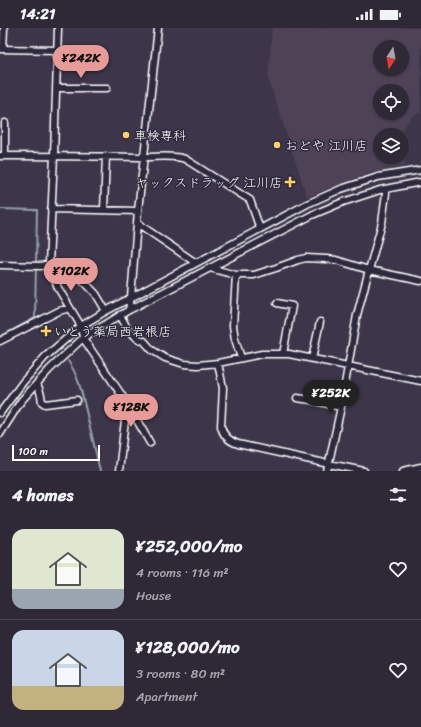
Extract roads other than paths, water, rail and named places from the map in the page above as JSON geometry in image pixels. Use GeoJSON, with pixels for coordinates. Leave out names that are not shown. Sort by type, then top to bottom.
{"type":"FeatureCollection","features":[{"type":"Feature","properties":{"kind":"street"},"geometry":{"type":"LineString","coordinates":[[4,28],[1,49],[57,50]]}},
{"type":"Feature","properties":{"kind":"street"},"geometry":{"type":"LineString","coordinates":[[58,28],[49,264],[58,288],[81,326],[83,338],[127,403],[150,442]]}},
{"type":"Feature","properties":{"kind":"street"},"geometry":{"type":"LineString","coordinates":[[129,310],[158,28]]}},
{"type":"Feature","properties":{"kind":"street"},"geometry":{"type":"LineString","coordinates":[[56,88],[107,88]]}},
{"type":"Feature","properties":{"kind":"street"},"geometry":{"type":"LineString","coordinates":[[5,123],[2,156],[174,157],[185,159],[250,200],[260,229]]}},
{"type":"Feature","properties":{"kind":"street"},"geometry":{"type":"LineString","coordinates":[[104,210],[106,156]]}},
{"type":"Feature","properties":{"kind":"street"},"geometry":{"type":"LineString","coordinates":[[0,413],[23,382],[45,357],[81,326],[106,311],[307,204],[341,189],[378,177],[421,170]]}},
{"type":"Feature","properties":{"kind":"street"},"geometry":{"type":"LineString","coordinates":[[0,434],[21,401],[50,368],[83,338],[120,315],[312,215],[343,202],[385,189],[421,182]]}},
{"type":"Feature","properties":{"kind":"street"},"geometry":{"type":"LineString","coordinates":[[328,468],[341,407],[357,315],[382,224],[386,193],[385,189]]}},
{"type":"Feature","properties":{"kind":"street"},"geometry":{"type":"LineString","coordinates":[[52,209],[138,211]]}},
{"type":"Feature","properties":{"kind":"street"},"geometry":{"type":"LineString","coordinates":[[137,223],[196,263]]}},
{"type":"Feature","properties":{"kind":"street"},"geometry":{"type":"LineString","coordinates":[[210,268],[236,275],[254,275],[306,258],[326,259],[336,260],[369,270],[421,281]]}},
{"type":"Feature","properties":{"kind":"street"},"geometry":{"type":"LineString","coordinates":[[0,265],[40,266],[49,264]]}},
{"type":"Feature","properties":{"kind":"street"},"geometry":{"type":"LineString","coordinates":[[72,268],[96,294],[106,311]]}},
{"type":"Feature","properties":{"kind":"street"},"geometry":{"type":"LineString","coordinates":[[236,275],[233,326],[235,339],[241,358]]}},
{"type":"Feature","properties":{"kind":"street"},"geometry":{"type":"LineString","coordinates":[[278,303],[292,306],[283,354]]}},
{"type":"Feature","properties":{"kind":"street"},"geometry":{"type":"LineString","coordinates":[[0,341],[59,311],[70,308]]}},
{"type":"Feature","properties":{"kind":"street"},"geometry":{"type":"LineString","coordinates":[[120,315],[127,328],[137,338],[144,341],[152,350],[166,358],[184,364],[198,365],[218,363],[262,354],[283,354],[421,381]]}},
{"type":"Feature","properties":{"kind":"street"},"geometry":{"type":"LineString","coordinates":[[312,359],[320,322]]}},
{"type":"Feature","properties":{"kind":"street"},"geometry":{"type":"LineString","coordinates":[[218,363],[223,388],[221,426],[228,439],[232,442],[328,468],[364,471]]}},
{"type":"Feature","properties":{"kind":"street"},"geometry":{"type":"LineString","coordinates":[[37,383],[42,402],[45,404],[77,400]]}},
{"type":"Feature","properties":{"kind":"street"},"geometry":{"type":"LineString","coordinates":[[297,398],[341,407]]}},
{"type":"Feature","properties":{"kind":"street"},"geometry":{"type":"LineString","coordinates":[[119,471],[127,403]]}},
{"type":"Feature","properties":{"kind":"street"},"geometry":{"type":"LineString","coordinates":[[403,471],[421,467]]}},
{"type":"Feature","properties":{"kind":"waterway"},"geometry":{"type":"LineString","coordinates":[[0,209],[37,210],[35,318],[0,337]]}},
{"type":"Feature","properties":{"kind":"waterway"},"geometry":{"type":"LineString","coordinates":[[68,361],[81,389],[100,471]]}},
{"type":"Feature","properties":{"kind":"place","name":"車検専科"},"geometry":{"type":"Point","coordinates":[126,135]}},
{"type":"Feature","properties":{"kind":"place","name":"おどや 江川店"},"geometry":{"type":"Point","coordinates":[277,145]}},
{"type":"Feature","properties":{"kind":"place","name":"ヤックスドラッグ 江川店"},"geometry":{"type":"Point","coordinates":[290,182]}},
{"type":"Feature","properties":{"kind":"place","name":"いとう薬局西岩根店"},"geometry":{"type":"Point","coordinates":[46,331]}}]}
